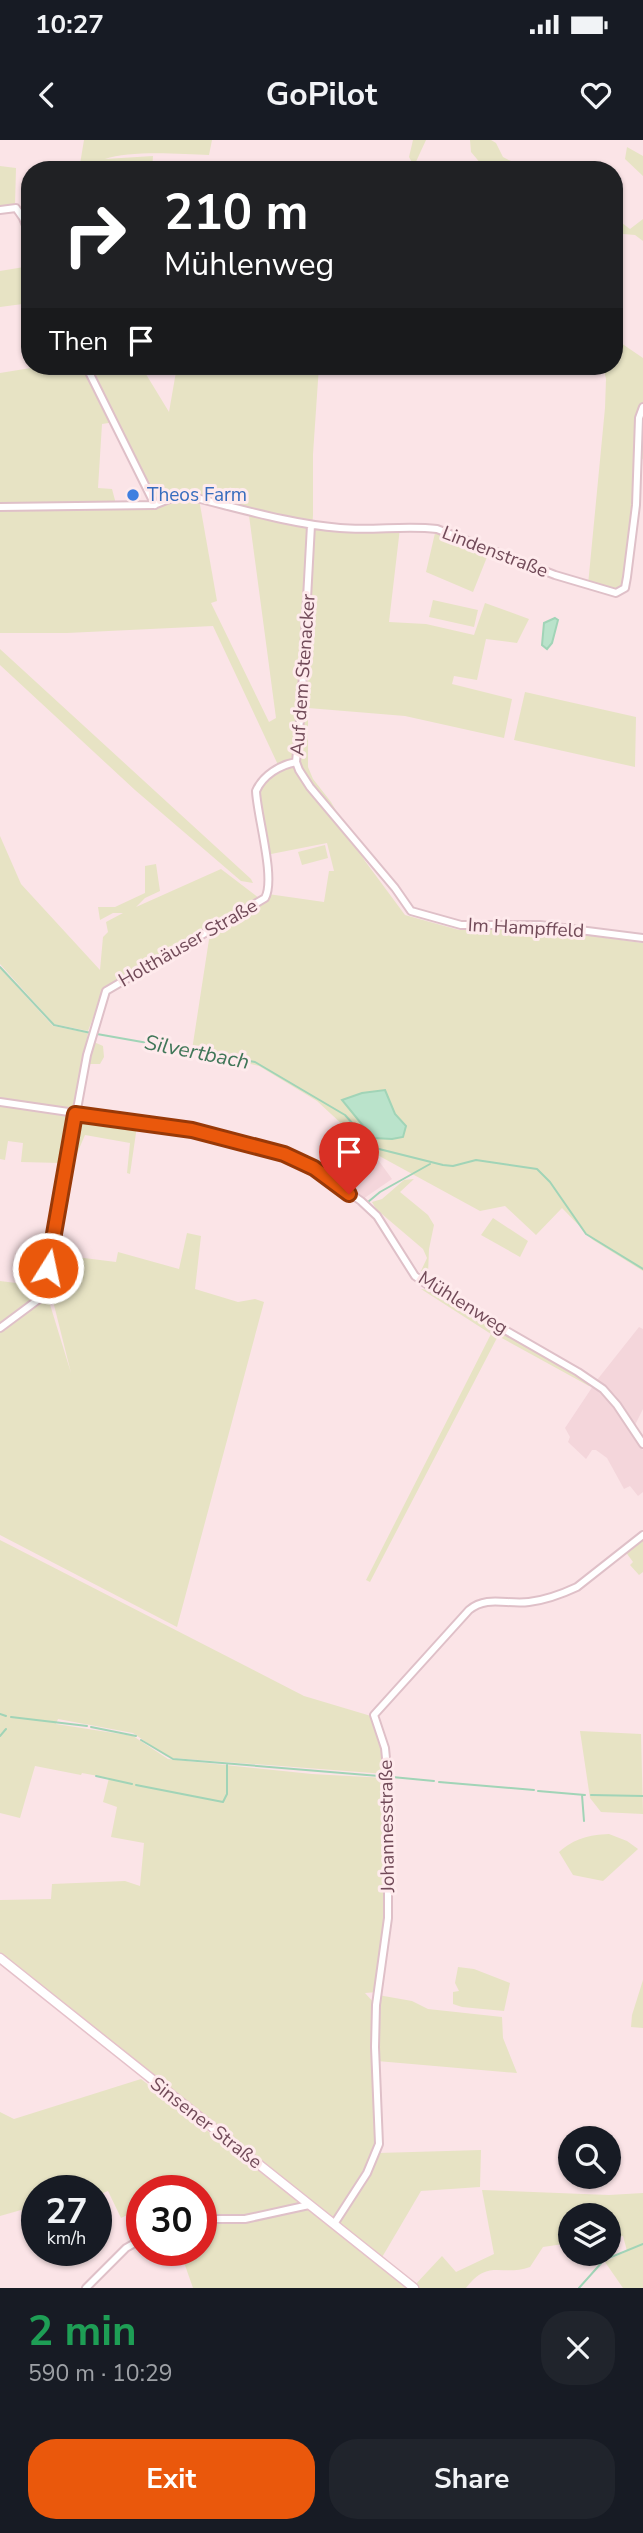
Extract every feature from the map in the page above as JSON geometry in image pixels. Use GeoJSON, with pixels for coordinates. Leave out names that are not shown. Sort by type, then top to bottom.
{"type":"FeatureCollection","features":[{"type":"Feature","properties":{"kind":"main road","name":"Sinsener Straße"},"geometry":{"type":"LineString","coordinates":[[0,1958],[414,2288]]}},
{"type":"Feature","properties":{"kind":"street"},"geometry":{"type":"LineString","coordinates":[[0,210],[16,208],[21,214]]}},
{"type":"Feature","properties":{"kind":"street"},"geometry":{"type":"LineString","coordinates":[[90,375],[155,505]]}},
{"type":"Feature","properties":{"kind":"street","name":"Lindenstraße"},"geometry":{"type":"LineString","coordinates":[[0,507],[155,505],[179,495],[311,525],[344,528],[423,527],[437,529],[555,575],[617,593],[625,588],[627,577],[636,505],[639,418],[643,407]]}},
{"type":"Feature","properties":{"kind":"street","name":"Auf dem Stenacker"},"geometry":{"type":"LineString","coordinates":[[311,525],[296,762],[310,787],[395,888],[411,911]]}},
{"type":"Feature","properties":{"kind":"street","name":"Holthäuser Straße"},"geometry":{"type":"LineString","coordinates":[[0,1328],[43,1294],[90,1038],[106,991],[265,898],[269,887],[268,870],[256,791],[265,777],[284,765],[296,762]]}},
{"type":"Feature","properties":{"kind":"street","name":"Im Hampffeld"},"geometry":{"type":"LineString","coordinates":[[411,911],[461,925],[540,925],[643,938]]}},
{"type":"Feature","properties":{"kind":"street","name":"Mühlenweg"},"geometry":{"type":"LineString","coordinates":[[0,1102],[192,1130],[284,1154],[314,1168],[361,1201],[377,1216],[415,1276],[603,1389],[643,1444]]}},
{"type":"Feature","properties":{"kind":"street","name":"Johannesstraße"},"geometry":{"type":"LineString","coordinates":[[334,2224],[367,2173],[379,2144],[376,2005],[388,1918],[388,1771],[385,1748],[374,1715],[477,1603],[490,1600],[525,1603],[546,1599],[578,1587],[643,1535]]}},
{"type":"Feature","properties":{"kind":"street"},"geometry":{"type":"LineString","coordinates":[[217,2218],[245,2219],[309,2205]]}},
{"type":"Feature","properties":{"kind":"street"},"geometry":{"type":"LineString","coordinates":[[86,2288],[126,2248]]}},
{"type":"Feature","properties":{"kind":"shaded area"},"geometry":{"type":"Polygon","coordinates":[[[84,140],[212,140],[209,155],[142,154],[105,159],[153,156],[153,161],[80,161],[84,140]]]}},
{"type":"Feature","properties":{"kind":"shaded area"},"geometry":{"type":"Polygon","coordinates":[[[413,140],[426,140],[416,161],[411,161],[409,157],[413,140]]]}},
{"type":"Feature","properties":{"kind":"shaded area"},"geometry":{"type":"Polygon","coordinates":[[[470,140],[491,140],[496,143],[503,157],[511,161],[479,161],[471,152],[470,140]]]}},
{"type":"Feature","properties":{"kind":"shaded area"},"geometry":{"type":"Polygon","coordinates":[[[627,147],[643,156],[643,176],[625,159],[627,147]]]}},
{"type":"Feature","properties":{"kind":"shaded area"},"geometry":{"type":"Polygon","coordinates":[[[0,166],[16,168],[15,206],[0,209],[0,166]]]}},
{"type":"Feature","properties":{"kind":"shaded area"},"geometry":{"type":"Polygon","coordinates":[[[643,219],[643,241],[635,235],[623,234],[623,224],[630,229],[643,219]]]}},
{"type":"Feature","properties":{"kind":"shaded area"},"geometry":{"type":"Polygon","coordinates":[[[21,268],[21,304],[0,307],[0,271],[21,268]]]}},
{"type":"Feature","properties":{"kind":"shaded area"},"geometry":{"type":"Polygon","coordinates":[[[623,344],[643,358],[643,459],[637,460],[633,545],[626,577],[620,589],[613,591],[588,585],[605,375],[623,375],[623,344]]]}},
{"type":"Feature","properties":{"kind":"shaded area"},"geometry":{"type":"Polygon","coordinates":[[[21,370],[21,375],[89,375],[115,422],[102,424],[98,488],[112,489],[116,504],[0,506],[0,373],[21,370]]]}},
{"type":"Feature","properties":{"kind":"shaded area"},"geometry":{"type":"Polygon","coordinates":[[[93,375],[146,375],[169,412],[175,375],[318,375],[313,454],[313,515],[297,751],[288,762],[279,767],[213,626],[67,633],[0,633],[0,510],[152,506],[93,375]],[[199,499],[217,601],[211,603],[269,722],[276,718],[248,508],[199,499]]]}},
{"type":"Feature","properties":{"kind":"shaded area"},"geometry":{"type":"Polygon","coordinates":[[[312,526],[400,528],[389,622],[426,624],[474,635],[485,603],[529,619],[517,643],[486,639],[477,680],[454,676],[452,684],[512,699],[504,738],[405,716],[308,708],[308,767],[365,861],[405,915],[459,930],[540,929],[643,943],[643,1271],[593,1240],[562,1208],[536,1235],[505,1206],[480,1211],[372,1152],[317,1101],[259,1066],[192,1050],[210,933],[268,894],[324,902],[329,871],[334,871],[327,843],[266,855],[257,790],[274,773],[298,762],[312,526]]]}},
{"type":"Feature","properties":{"kind":"shaded area"},"geometry":{"type":"Polygon","coordinates":[[[435,533],[487,557],[473,592],[426,572],[435,533]]]}},
{"type":"Feature","properties":{"kind":"shaded area"},"geometry":{"type":"Polygon","coordinates":[[[433,600],[478,610],[474,627],[429,617],[433,600]]]}},
{"type":"Feature","properties":{"kind":"shaded area"},"geometry":{"type":"Polygon","coordinates":[[[555,618],[558,620],[552,643],[547,649],[542,645],[544,623],[555,618]]]}},
{"type":"Feature","properties":{"kind":"shaded area"},"geometry":{"type":"Polygon","coordinates":[[[0,649],[253,883],[241,881],[135,790],[0,665],[0,649]]]}},
{"type":"Feature","properties":{"kind":"shaded area"},"geometry":{"type":"Polygon","coordinates":[[[525,692],[636,717],[635,767],[514,740],[525,692]]]}},
{"type":"Feature","properties":{"kind":"shaded area"},"geometry":{"type":"Polygon","coordinates":[[[0,836],[21,884],[100,970],[103,937],[108,932],[106,922],[123,913],[113,913],[100,920],[98,907],[115,907],[145,893],[145,866],[156,864],[160,891],[145,898],[136,907],[221,869],[259,898],[103,992],[88,1031],[54,1024],[0,964],[0,836]]]}},
{"type":"Feature","properties":{"kind":"shaded area"},"geometry":{"type":"Polygon","coordinates":[[[325,845],[328,858],[302,865],[298,852],[325,845]]]}},
{"type":"Feature","properties":{"kind":"shaded area"},"geometry":{"type":"Polygon","coordinates":[[[0,968],[53,1026],[88,1033],[73,1110],[0,1100],[0,968]]]}},
{"type":"Feature","properties":{"kind":"shaded area"},"geometry":{"type":"Polygon","coordinates":[[[94,1042],[103,1046],[104,1057],[100,1064],[88,1064],[94,1042]]]}},
{"type":"Feature","properties":{"kind":"shaded area"},"geometry":{"type":"Polygon","coordinates":[[[385,1090],[395,1114],[406,1126],[403,1137],[373,1138],[342,1100],[362,1093],[385,1090]]]}},
{"type":"Feature","properties":{"kind":"shaded area"},"geometry":{"type":"Polygon","coordinates":[[[0,1104],[73,1116],[65,1160],[61,1163],[21,1162],[23,1143],[8,1141],[5,1160],[0,1159],[0,1104]]]}},
{"type":"Feature","properties":{"kind":"shaded area"},"geometry":{"type":"Polygon","coordinates":[[[97,1113],[176,1123],[254,1139],[258,1145],[97,1113]]]}},
{"type":"Feature","properties":{"kind":"shaded area"},"geometry":{"type":"Polygon","coordinates":[[[76,1117],[137,1126],[130,1174],[127,1173],[130,1143],[85,1135],[69,1172],[76,1117]]]}},
{"type":"Feature","properties":{"kind":"shaded area"},"geometry":{"type":"Polygon","coordinates":[[[342,1124],[376,1157],[392,1179],[363,1199],[316,1165],[342,1124]]]}},
{"type":"Feature","properties":{"kind":"shaded area"},"geometry":{"type":"Polygon","coordinates":[[[414,1179],[400,1192],[428,1215],[434,1225],[428,1274],[421,1271],[427,1258],[423,1249],[376,1209],[372,1202],[382,1199],[404,1180],[414,1179]]]}},
{"type":"Feature","properties":{"kind":"shaded area"},"geometry":{"type":"Polygon","coordinates":[[[493,1218],[528,1241],[520,1257],[481,1235],[493,1218]]]}},
{"type":"Feature","properties":{"kind":"shaded area"},"geometry":{"type":"Polygon","coordinates":[[[187,1233],[201,1236],[195,1289],[238,1302],[255,1299],[264,1302],[177,1627],[0,1535],[0,1281],[40,1286],[48,1298],[71,1373],[52,1297],[45,1289],[52,1254],[116,1262],[118,1252],[179,1269],[187,1233]]]}},
{"type":"Feature","properties":{"kind":"shaded area"},"geometry":{"type":"Polygon","coordinates":[[[421,1289],[430,1290],[593,1386],[498,1336],[370,1582],[366,1580],[491,1334],[421,1289]]]}},
{"type":"Feature","properties":{"kind":"shaded area"},"geometry":{"type":"Polygon","coordinates":[[[639,1327],[643,1329],[643,1409],[635,1425],[615,1395],[597,1380],[639,1327]]]}},
{"type":"Feature","properties":{"kind":"shaded area"},"geometry":{"type":"Polygon","coordinates":[[[593,1386],[612,1404],[643,1450],[643,1492],[638,1496],[630,1486],[624,1489],[607,1458],[592,1450],[586,1459],[568,1442],[570,1437],[565,1428],[593,1386]]]}},
{"type":"Feature","properties":{"kind":"shaded area"},"geometry":{"type":"Polygon","coordinates":[[[643,1536],[643,1572],[639,1575],[630,1565],[633,1562],[625,1551],[643,1536]]]}},
{"type":"Feature","properties":{"kind":"shaded area"},"geometry":{"type":"Polygon","coordinates":[[[0,1540],[304,1696],[371,1716],[383,1748],[386,1774],[173,1758],[133,1733],[58,1719],[56,1724],[133,1736],[168,1759],[312,1774],[386,1778],[388,1918],[378,1992],[365,1993],[376,2005],[378,1995],[412,2001],[428,2009],[502,2017],[503,2038],[517,2073],[377,2061],[377,2153],[333,2220],[0,1954],[0,1900],[51,1899],[52,1884],[125,1881],[140,1886],[144,1843],[111,1837],[117,1807],[103,1802],[109,1778],[35,1766],[20,1818],[0,1813],[0,1540]]]}},
{"type":"Feature","properties":{"kind":"shaded area"},"geometry":{"type":"Polygon","coordinates":[[[580,1731],[641,1734],[643,1814],[601,1812],[590,1798],[580,1731]]]}},
{"type":"Feature","properties":{"kind":"shaded area"},"geometry":{"type":"Polygon","coordinates":[[[609,1834],[638,1849],[603,1881],[573,1875],[559,1852],[582,1838],[609,1834]]]}},
{"type":"Feature","properties":{"kind":"shaded area"},"geometry":{"type":"Polygon","coordinates":[[[458,1967],[474,1969],[510,1983],[504,2011],[453,2004],[453,1992],[459,1991],[455,1983],[458,1967]]]}},
{"type":"Feature","properties":{"kind":"shaded area"},"geometry":{"type":"Polygon","coordinates":[[[643,1980],[643,2028],[631,2027],[632,2015],[643,1980]]]}},
{"type":"Feature","properties":{"kind":"shaded area"},"geometry":{"type":"Polygon","coordinates":[[[141,2079],[301,2204],[244,2217],[217,2217],[217,2175],[126,2175],[126,2216],[121,2218],[112,2199],[112,2175],[21,2175],[21,2210],[0,2216],[0,2112],[14,2119],[141,2079]]]}},
{"type":"Feature","properties":{"kind":"shaded area"},"geometry":{"type":"Polygon","coordinates":[[[481,2150],[480,2187],[421,2191],[381,2259],[336,2224],[378,2153],[481,2150]]]}},
{"type":"Feature","properties":{"kind":"shaded area"},"geometry":{"type":"Polygon","coordinates":[[[482,2190],[609,2195],[643,2193],[643,2288],[623,2288],[608,2266],[621,2266],[621,2254],[627,2251],[621,2236],[621,2203],[558,2203],[558,2245],[543,2247],[530,2267],[482,2273],[466,2288],[414,2286],[442,2256],[456,2272],[494,2254],[482,2190]]]}},
{"type":"Feature","properties":{"kind":"shaded area"},"geometry":{"type":"Polygon","coordinates":[[[307,2207],[407,2288],[193,2288],[185,2266],[217,2266],[219,2221],[307,2207]]]}},
{"type":"Feature","properties":{"kind":"waterway","name":"Silvertbach"},"geometry":{"type":"LineString","coordinates":[[0,967],[54,1025],[91,1033]]}},
{"type":"Feature","properties":{"kind":"waterway","name":"Silvertbach"},"geometry":{"type":"LineString","coordinates":[[97,1034],[255,1062],[345,1115],[371,1144],[379,1149],[443,1165],[453,1166],[476,1160],[537,1169],[550,1182],[586,1234],[643,1269]]}},
{"type":"Feature","properties":{"kind":"waterway"},"geometry":{"type":"LineString","coordinates":[[368,1202],[380,1192],[430,1164]]}},
{"type":"Feature","properties":{"kind":"waterway"},"geometry":{"type":"LineString","coordinates":[[0,1714],[6,1716]]}},
{"type":"Feature","properties":{"kind":"waterway"},"geometry":{"type":"LineString","coordinates":[[11,1717],[87,1726]]}},
{"type":"Feature","properties":{"kind":"waterway"},"geometry":{"type":"LineString","coordinates":[[91,1727],[136,1736]]}},
{"type":"Feature","properties":{"kind":"waterway"},"geometry":{"type":"LineString","coordinates":[[0,1736],[6,1729]]}},
{"type":"Feature","properties":{"kind":"waterway"},"geometry":{"type":"LineString","coordinates":[[141,1740],[173,1759],[379,1776]]}},
{"type":"Feature","properties":{"kind":"waterway"},"geometry":{"type":"LineString","coordinates":[[136,1785],[223,1802],[227,1794],[227,1764]]}},
{"type":"Feature","properties":{"kind":"waterway"},"geometry":{"type":"LineString","coordinates":[[96,1776],[132,1784]]}},
{"type":"Feature","properties":{"kind":"waterway"},"geometry":{"type":"LineString","coordinates":[[392,1777],[434,1781]]}},
{"type":"Feature","properties":{"kind":"waterway"},"geometry":{"type":"LineString","coordinates":[[439,1782],[534,1790]]}},
{"type":"Feature","properties":{"kind":"waterway"},"geometry":{"type":"LineString","coordinates":[[538,1791],[585,1795]]}},
{"type":"Feature","properties":{"kind":"waterway"},"geometry":{"type":"LineString","coordinates":[[582,1795],[584,1821]]}},
{"type":"Feature","properties":{"kind":"waterway"},"geometry":{"type":"LineString","coordinates":[[591,1795],[643,1796]]}},
{"type":"Feature","properties":{"kind":"waterway"},"geometry":{"type":"LineString","coordinates":[[579,2288],[604,2260],[643,2244]]}},
{"type":"Feature","properties":{"kind":"place","name":"Theos Farm"},"geometry":{"type":"Point","coordinates":[133,495]}},
{"type":"Feature","properties":{"kind":"route"},"geometry":{"type":"LineString","coordinates":[[48,1268],[75,1114],[192,1130],[284,1154],[314,1168],[349,1194]]}}]}
